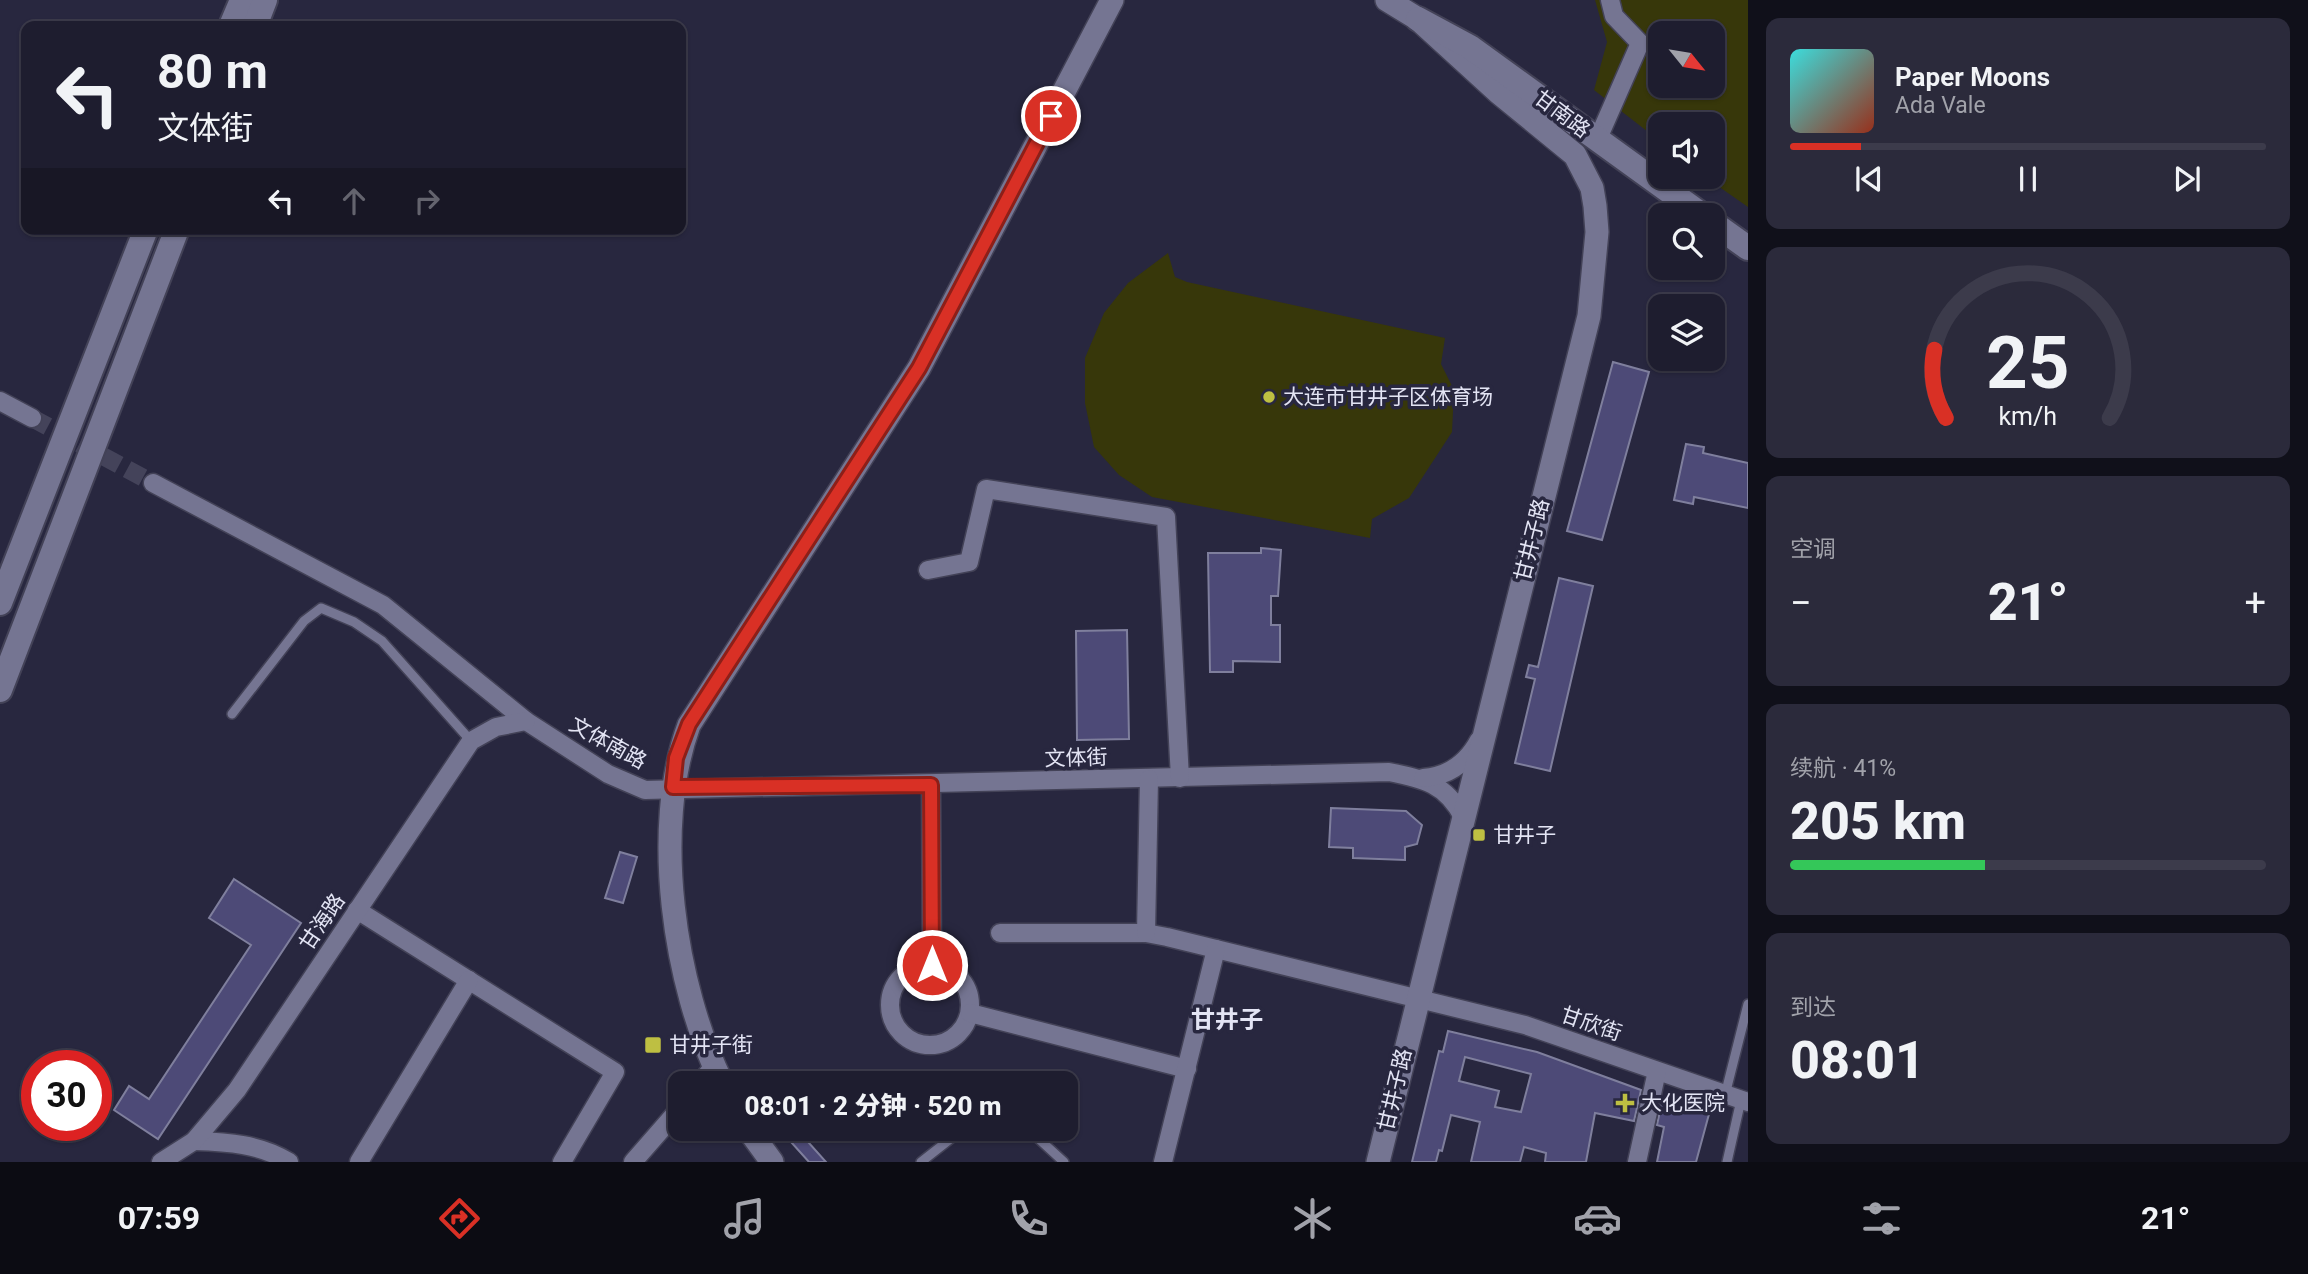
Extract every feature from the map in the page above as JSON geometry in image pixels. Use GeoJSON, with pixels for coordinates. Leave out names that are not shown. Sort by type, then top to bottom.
{"type":"FeatureCollection","features":[{"type":"Feature","properties":{"kind":"main road"},"geometry":{"type":"LineString","coordinates":[[233,21],[242,0]]}},
{"type":"Feature","properties":{"kind":"main road"},"geometry":{"type":"LineString","coordinates":[[257,21],[265,0]]}},
{"type":"Feature","properties":{"kind":"main road","name":"甘南路"},"geometry":{"type":"LineString","coordinates":[[1418,19],[1470,47],[1685,203]]}},
{"type":"Feature","properties":{"kind":"main road"},"geometry":{"type":"LineString","coordinates":[[1725,232],[1748,248]]}},
{"type":"Feature","properties":{"kind":"main road"},"geometry":{"type":"LineString","coordinates":[[0,603],[144,235]]}},
{"type":"Feature","properties":{"kind":"main road"},"geometry":{"type":"LineString","coordinates":[[0,690],[175,235]]}},
{"type":"Feature","properties":{"kind":"street"},"geometry":{"type":"LineString","coordinates":[[710,1071],[682,957],[673,891],[673,787],[676,758],[689,724],[919,368],[1112,0]]}},
{"type":"Feature","properties":{"kind":"street","name":"甘井子路"},"geometry":{"type":"LineString","coordinates":[[1378,1162],[1589,316],[1597,232],[1592,188],[1576,155],[1498,92],[1418,19],[1387,0]]}},
{"type":"Feature","properties":{"kind":"street"},"geometry":{"type":"LineString","coordinates":[[1597,141],[1640,44],[1614,16],[1610,0]]}},
{"type":"Feature","properties":{"kind":"street"},"geometry":{"type":"LineString","coordinates":[[0,401],[32,418]]}},
{"type":"Feature","properties":{"kind":"street","name":"文体南路"},"geometry":{"type":"LineString","coordinates":[[153,483],[383,605],[526,721],[608,774],[645,790],[673,787]]}},
{"type":"Feature","properties":{"kind":"street"},"geometry":{"type":"LineString","coordinates":[[928,570],[969,562],[986,489],[1166,517],[1180,778]]}},
{"type":"Feature","properties":{"kind":"street","name":"甘海路"},"geometry":{"type":"LineString","coordinates":[[161,1162],[194,1141],[237,1090],[471,741],[496,727],[526,721]]}},
{"type":"Feature","properties":{"kind":"street"},"geometry":{"type":"LineString","coordinates":[[1423,778],[1437,777],[1463,763],[1485,728]]}},
{"type":"Feature","properties":{"kind":"street","name":"文体街"},"geometry":{"type":"LineString","coordinates":[[673,787],[931,785],[1389,772],[1423,778],[1447,793],[1463,817]]}},
{"type":"Feature","properties":{"kind":"street"},"geometry":{"type":"LineString","coordinates":[[1146,933],[1149,779]]}},
{"type":"Feature","properties":{"kind":"street"},"geometry":{"type":"LineString","coordinates":[[931,785],[932,965]]}},
{"type":"Feature","properties":{"kind":"street"},"geometry":{"type":"LineString","coordinates":[[357,910],[615,1072],[562,1162]]}},
{"type":"Feature","properties":{"kind":"street","name":"甘欣街"},"geometry":{"type":"LineString","coordinates":[[1000,933],[1146,933],[1525,1025],[1738,1099]]}},
{"type":"Feature","properties":{"kind":"street"},"geometry":{"type":"LineString","coordinates":[[1163,1162],[1216,949]]}},
{"type":"Feature","properties":{"kind":"street"},"geometry":{"type":"LineString","coordinates":[[932,965],[946,968],[957,975],[966,986],[970,1013],[965,1026],[943,1044],[917,1044],[897,1028],[890,1004],[898,980],[908,971],[932,965]]}},
{"type":"Feature","properties":{"kind":"street"},"geometry":{"type":"LineString","coordinates":[[359,1162],[469,980]]}},
{"type":"Feature","properties":{"kind":"street"},"geometry":{"type":"LineString","coordinates":[[970,1013],[1188,1069]]}},
{"type":"Feature","properties":{"kind":"street"},"geometry":{"type":"LineString","coordinates":[[1637,1162],[1657,1071]]}},
{"type":"Feature","properties":{"kind":"street"},"geometry":{"type":"LineString","coordinates":[[633,1162],[668,1122]]}},
{"type":"Feature","properties":{"kind":"street"},"geometry":{"type":"LineString","coordinates":[[194,1141],[231,1142],[272,1152],[289,1162]]}},
{"type":"Feature","properties":{"kind":"street"},"geometry":{"type":"LineString","coordinates":[[757,1141],[772,1162]]}},
{"type":"Feature","properties":{"kind":"lane"},"geometry":{"type":"LineString","coordinates":[[232,714],[304,621],[321,608],[354,622],[382,641],[471,741]]}},
{"type":"Feature","properties":{"kind":"lane"},"geometry":{"type":"LineString","coordinates":[[1727,1162],[1738,1099],[1748,1004]]}},
{"type":"Feature","properties":{"kind":"lane"},"geometry":{"type":"LineString","coordinates":[[921,1162],[947,1141]]}},
{"type":"Feature","properties":{"kind":"lane"},"geometry":{"type":"LineString","coordinates":[[1041,1141],[1064,1162]]}},
{"type":"Feature","properties":{"kind":"shaded area"},"geometry":{"type":"Polygon","coordinates":[[[1595,0],[1748,0],[1748,207],[1722,189],[1725,189],[1725,112],[1648,112],[1648,132],[1594,90],[1607,42],[1595,0]]]}},
{"type":"Feature","properties":{"kind":"shaded area","name":"大连市甘井子区体育场"},"geometry":{"type":"Polygon","coordinates":[[[1168,253],[1175,277],[1187,282],[1445,338],[1441,364],[1454,390],[1452,432],[1409,498],[1372,519],[1370,538],[1152,497],[1119,475],[1094,447],[1085,403],[1085,358],[1104,313],[1128,283],[1168,253]]]}},
{"type":"Feature","properties":{"kind":"building"},"geometry":{"type":"Polygon","coordinates":[[[1613,362],[1649,372],[1602,540],[1567,531],[1613,362]]]}},
{"type":"Feature","properties":{"kind":"building"},"geometry":{"type":"Polygon","coordinates":[[[1686,444],[1704,447],[1703,453],[1748,463],[1748,508],[1694,497],[1693,504],[1674,500],[1686,444]]]}},
{"type":"Feature","properties":{"kind":"building"},"geometry":{"type":"Polygon","coordinates":[[[1261,548],[1281,550],[1278,596],[1271,596],[1271,625],[1280,625],[1280,662],[1233,661],[1233,672],[1210,672],[1208,553],[1261,553],[1261,548]]]}},
{"type":"Feature","properties":{"kind":"building"},"geometry":{"type":"Polygon","coordinates":[[[1559,578],[1593,586],[1550,771],[1515,763],[1535,679],[1526,677],[1529,665],[1538,667],[1559,578]]]}},
{"type":"Feature","properties":{"kind":"building"},"geometry":{"type":"Polygon","coordinates":[[[1127,630],[1129,739],[1077,740],[1076,631],[1127,630]]]}},
{"type":"Feature","properties":{"kind":"building"},"geometry":{"type":"Polygon","coordinates":[[[1331,808],[1406,811],[1422,825],[1417,844],[1405,847],[1405,860],[1353,858],[1353,848],[1329,847],[1331,808]]]}},
{"type":"Feature","properties":{"kind":"building"},"geometry":{"type":"Polygon","coordinates":[[[620,852],[637,857],[623,903],[605,898],[620,852]]]}},
{"type":"Feature","properties":{"kind":"building"},"geometry":{"type":"Polygon","coordinates":[[[234,879],[301,923],[158,1139],[114,1110],[129,1086],[149,1099],[251,945],[209,918],[234,879]]]}},
{"type":"Feature","properties":{"kind":"building"},"geometry":{"type":"Polygon","coordinates":[[[1448,1031],[1537,1052],[1641,1090],[1634,1121],[1595,1113],[1586,1162],[1545,1162],[1546,1153],[1524,1147],[1520,1162],[1471,1162],[1480,1122],[1451,1115],[1442,1151],[1439,1150],[1436,1162],[1412,1162],[1439,1051],[1443,1052],[1448,1031]],[[1465,1057],[1459,1081],[1499,1091],[1495,1107],[1521,1112],[1531,1074],[1465,1057]]]}},
{"type":"Feature","properties":{"kind":"building"},"geometry":{"type":"Polygon","coordinates":[[[1663,1097],[1709,1114],[1696,1162],[1657,1162],[1664,1127],[1657,1125],[1663,1097]]]}},
{"type":"Feature","properties":{"kind":"building"},"geometry":{"type":"Polygon","coordinates":[[[807,1141],[826,1162],[809,1162],[791,1142],[807,1141]]]}},
{"type":"Feature","properties":{"kind":"tunnel"},"geometry":{"type":"LineString","coordinates":[[32,418],[153,483]]}},
{"type":"Feature","properties":{"kind":"place","name":"大连市甘井子区体育场"},"geometry":{"type":"Point","coordinates":[1269,397]}},
{"type":"Feature","properties":{"kind":"place","name":"甘井子"},"geometry":{"type":"Point","coordinates":[1479,835]}},
{"type":"Feature","properties":{"kind":"place","name":"甘井子街"},"geometry":{"type":"Point","coordinates":[653,1045]}},
{"type":"Feature","properties":{"kind":"place","name":"大化医院"},"geometry":{"type":"Point","coordinates":[1625,1103]}},
{"type":"Feature","properties":{"kind":"district","name":"甘井子"},"geometry":{"type":"Point","coordinates":[1227,1020]}},
{"type":"Feature","properties":{"kind":"route"},"geometry":{"type":"LineString","coordinates":[[932,965],[931,785],[673,787],[676,758],[689,724],[919,368],[1051,116]]}}]}
